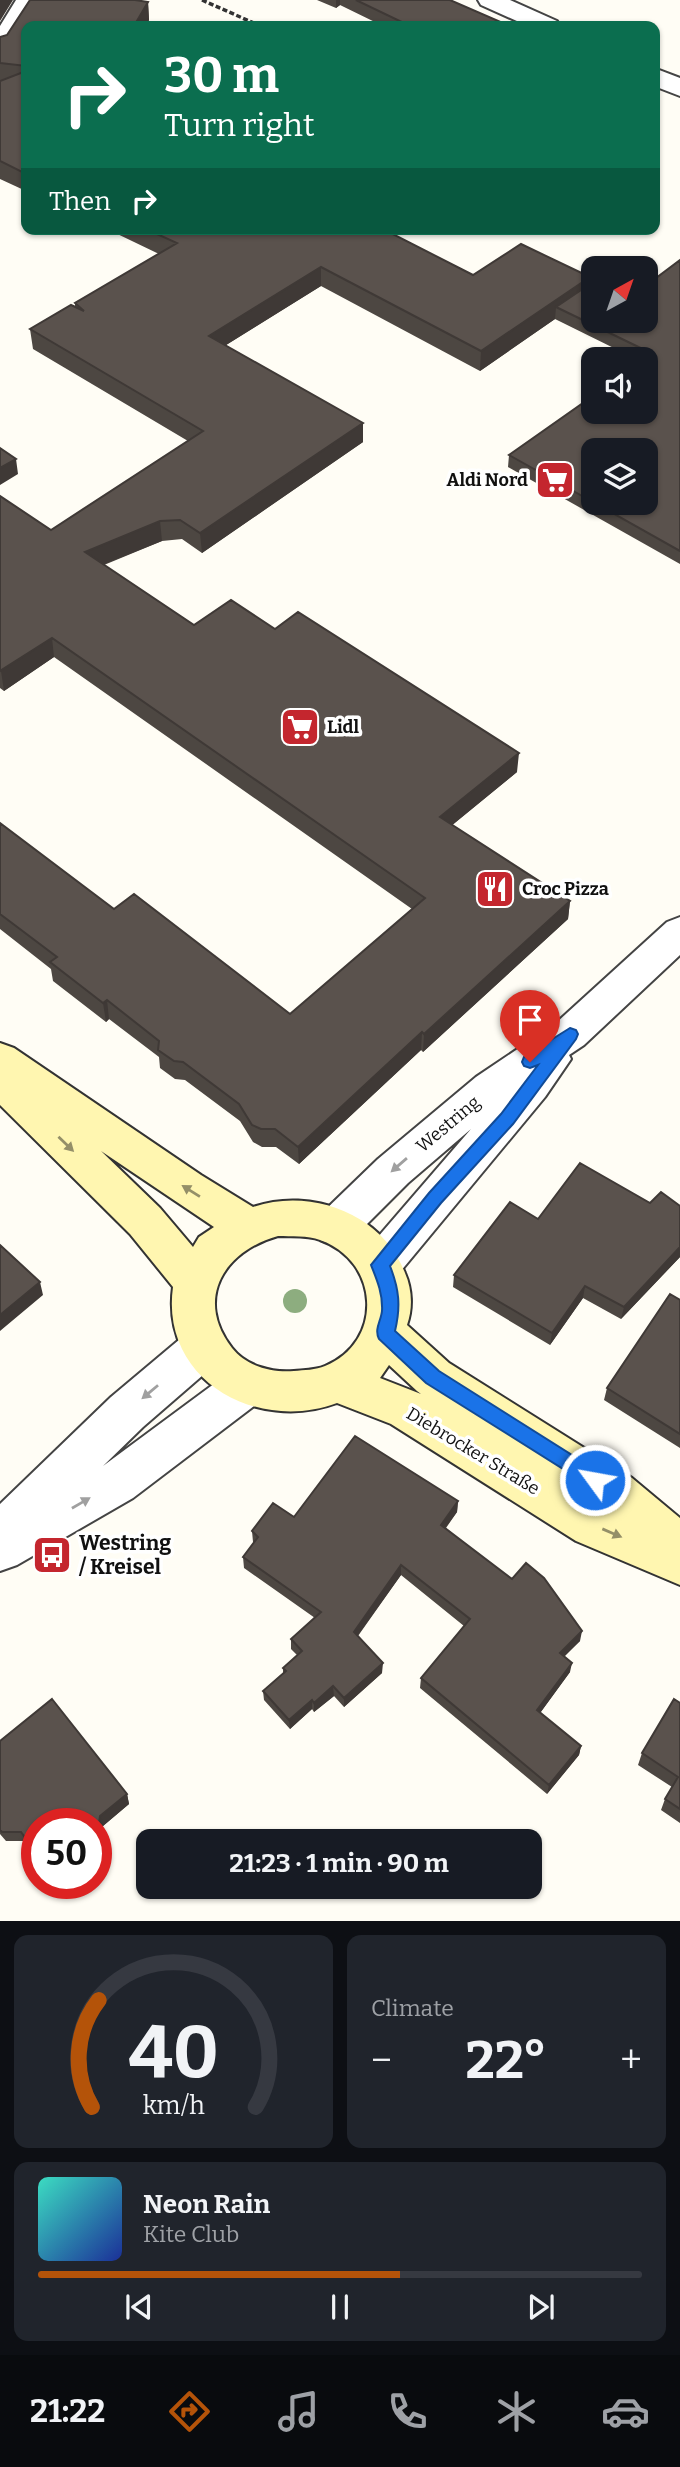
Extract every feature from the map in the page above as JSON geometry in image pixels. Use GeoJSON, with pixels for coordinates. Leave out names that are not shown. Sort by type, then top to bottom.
{"type":"FeatureCollection","features":[{"type":"Feature","properties":{"kind":"main road"},"geometry":{"type":"LineString","coordinates":[[0,1059],[186,1188],[249,1226]]}},
{"type":"Feature","properties":{"kind":"main road"},"geometry":{"type":"LineString","coordinates":[[0,1079],[145,1221],[195,1282]]}},
{"type":"Feature","properties":{"kind":"main road"},"geometry":{"type":"LineString","coordinates":[[278,1219],[308,1219],[336,1227],[361,1243],[380,1265],[389,1286],[391,1310],[385,1333],[368,1362],[339,1383],[300,1394],[273,1393],[246,1386],[221,1370],[202,1348],[191,1312],[195,1282],[207,1259],[226,1240],[249,1226],[278,1219]]}},
{"type":"Feature","properties":{"kind":"main road"},"geometry":{"type":"LineString","coordinates":[[385,1333],[433,1377],[616,1493],[680,1548]]}},
{"type":"Feature","properties":{"kind":"main road","name":"Diebrocker Straße"},"geometry":{"type":"LineString","coordinates":[[339,1383],[407,1409],[593,1525],[680,1562]]}},
{"type":"Feature","properties":{"kind":"street"},"geometry":{"type":"LineString","coordinates":[[0,46],[28,0]]}},
{"type":"Feature","properties":{"kind":"street"},"geometry":{"type":"LineString","coordinates":[[490,0],[537,21]]}},
{"type":"Feature","properties":{"kind":"street"},"geometry":{"type":"LineString","coordinates":[[660,79],[680,88]]}},
{"type":"Feature","properties":{"kind":"street","name":"Westring"},"geometry":{"type":"LineString","coordinates":[[336,1227],[393,1171],[490,1089],[570,1034],[680,932]]}},
{"type":"Feature","properties":{"kind":"street","name":"Westring"},"geometry":{"type":"LineString","coordinates":[[380,1265],[435,1198],[507,1119],[570,1034]]}},
{"type":"Feature","properties":{"kind":"street"},"geometry":{"type":"LineString","coordinates":[[0,1535],[127,1412],[202,1348]]}},
{"type":"Feature","properties":{"kind":"street"},"geometry":{"type":"LineString","coordinates":[[0,1549],[117,1483],[246,1386]]}},
{"type":"Feature","properties":{"kind":"path"},"geometry":{"type":"LineString","coordinates":[[202,0],[250,21]]}},
{"type":"Feature","properties":{"kind":"building"},"geometry":{"type":"Polygon","coordinates":[[[30,0],[148,2],[137,21],[21,21],[21,65],[0,63],[0,37],[7,35],[30,0]]]}},
{"type":"Feature","properties":{"kind":"building"},"geometry":{"type":"Polygon","coordinates":[[[356,0],[450,0],[498,21],[400,21],[356,0]]]}},
{"type":"Feature","properties":{"kind":"building"},"geometry":{"type":"Polygon","coordinates":[[[21,73],[21,172],[0,161],[0,81],[21,73]]]}},
{"type":"Feature","properties":{"kind":"building"},"geometry":{"type":"Polygon","coordinates":[[[159,235],[395,235],[473,275],[521,244],[581,273],[581,283],[481,351],[321,267],[209,336],[363,423],[200,533],[180,520],[160,521],[85,552],[194,625],[231,600],[275,629],[298,612],[519,753],[440,817],[570,901],[424,1034],[422,1032],[298,1147],[275,1129],[261,1129],[252,1125],[239,1104],[183,1062],[174,1061],[158,1050],[159,1041],[107,1000],[103,1003],[50,962],[57,957],[0,914],[0,823],[114,909],[134,894],[290,1014],[425,898],[52,638],[0,671],[0,496],[51,530],[203,431],[30,329],[71,305],[84,311],[75,303],[177,243],[159,235]]]}},
{"type":"Feature","properties":{"kind":"building"},"geometry":{"type":"Polygon","coordinates":[[[680,260],[680,551],[616,515],[658,515],[658,438],[581,438],[581,495],[509,455],[581,404],[581,424],[658,424],[658,347],[639,347],[610,333],[658,333],[658,276],[680,260]]]}},
{"type":"Feature","properties":{"kind":"building"},"geometry":{"type":"Polygon","coordinates":[[[581,290],[581,319],[556,307],[581,290]]]}},
{"type":"Feature","properties":{"kind":"building"},"geometry":{"type":"Polygon","coordinates":[[[0,448],[16,459],[0,468],[0,448]]]}},
{"type":"Feature","properties":{"kind":"building"},"geometry":{"type":"Polygon","coordinates":[[[580,1163],[650,1203],[661,1192],[680,1206],[680,1247],[624,1307],[585,1286],[552,1333],[454,1275],[510,1202],[538,1219],[580,1163]]]}},
{"type":"Feature","properties":{"kind":"building"},"geometry":{"type":"Polygon","coordinates":[[[0,1245],[40,1282],[0,1315],[0,1245]]]}},
{"type":"Feature","properties":{"kind":"building"},"geometry":{"type":"Polygon","coordinates":[[[670,1294],[680,1300],[680,1434],[607,1388],[670,1294]]]}},
{"type":"Feature","properties":{"kind":"building"},"geometry":{"type":"Polygon","coordinates":[[[355,1436],[458,1501],[441,1525],[512,1579],[526,1563],[544,1578],[582,1631],[560,1653],[572,1663],[537,1710],[581,1746],[549,1785],[421,1678],[470,1619],[401,1565],[354,1632],[383,1663],[344,1698],[333,1686],[289,1720],[263,1691],[286,1671],[283,1668],[302,1651],[291,1639],[321,1612],[243,1557],[258,1537],[252,1531],[273,1503],[294,1517],[355,1436]]]}},
{"type":"Feature","properties":{"kind":"building"},"geometry":{"type":"Polygon","coordinates":[[[52,1699],[127,1794],[110,1808],[21,1808],[21,1832],[2,1832],[0,1741],[52,1699]]]}},
{"type":"Feature","properties":{"kind":"building"},"geometry":{"type":"Polygon","coordinates":[[[674,1699],[680,1703],[680,1809],[665,1799],[678,1777],[642,1753],[674,1699]]]}},
{"type":"Feature","properties":{"kind":"place","name":"Aldi Nord"},"geometry":{"type":"Point","coordinates":[555,480]}},
{"type":"Feature","properties":{"kind":"place","name":"Lidl"},"geometry":{"type":"Point","coordinates":[300,727]}},
{"type":"Feature","properties":{"kind":"place","name":"Croc Pizza"},"geometry":{"type":"Point","coordinates":[495,889]}},
{"type":"Feature","properties":{"kind":"place","name":"Westring / Kreisel"},"geometry":{"type":"Point","coordinates":[52,1555]}},
{"type":"Feature","properties":{"kind":"route"},"geometry":{"type":"LineString","coordinates":[[530,1062],[570,1034],[507,1119],[435,1198],[380,1265],[389,1286],[391,1310],[385,1333],[433,1377],[595,1480]]}}]}
